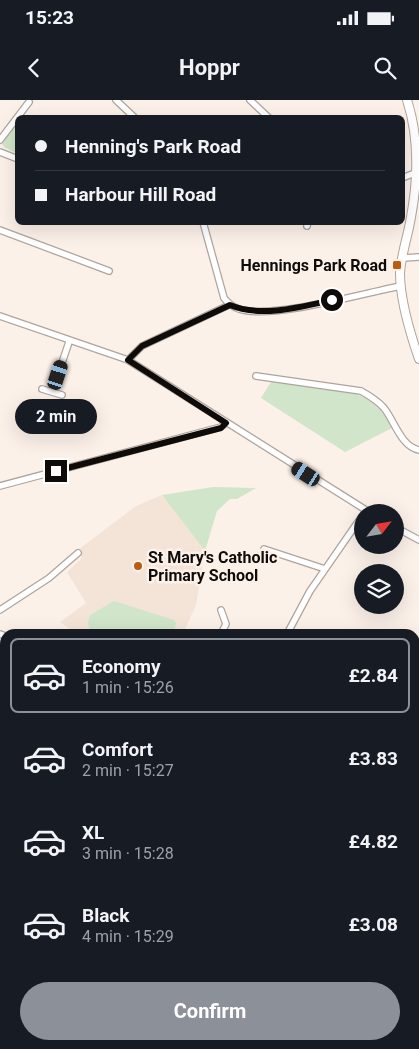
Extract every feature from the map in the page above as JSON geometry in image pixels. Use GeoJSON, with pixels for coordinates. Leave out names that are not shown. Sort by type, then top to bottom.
{"type":"FeatureCollection","features":[{"type":"Feature","properties":{"kind":"street"},"geometry":{"type":"LineString","coordinates":[[116,100],[132,115]]}},
{"type":"Feature","properties":{"kind":"street"},"geometry":{"type":"LineString","coordinates":[[250,100],[266,115]]}},
{"type":"Feature","properties":{"kind":"street"},"geometry":{"type":"LineString","coordinates":[[408,100],[415,130],[414,174],[411,216],[402,258],[401,286],[419,359]]}},
{"type":"Feature","properties":{"kind":"street"},"geometry":{"type":"LineString","coordinates":[[19,115],[29,102]]}},
{"type":"Feature","properties":{"kind":"street"},"geometry":{"type":"LineString","coordinates":[[0,140],[15,120]]}},
{"type":"Feature","properties":{"kind":"street"},"geometry":{"type":"LineString","coordinates":[[0,152],[15,158]]}},
{"type":"Feature","properties":{"kind":"street"},"geometry":{"type":"LineString","coordinates":[[405,177],[414,174]]}},
{"type":"Feature","properties":{"kind":"street"},"geometry":{"type":"LineString","coordinates":[[204,225],[224,298],[230,305],[241,310],[291,308],[401,286]]}},
{"type":"Feature","properties":{"kind":"street"},"geometry":{"type":"LineString","coordinates":[[0,230],[109,271]]}},
{"type":"Feature","properties":{"kind":"street"},"geometry":{"type":"LineString","coordinates":[[402,258],[419,257]]}},
{"type":"Feature","properties":{"kind":"street"},"geometry":{"type":"LineString","coordinates":[[128,360],[142,346],[230,305]]}},
{"type":"Feature","properties":{"kind":"street"},"geometry":{"type":"LineString","coordinates":[[0,316],[69,342],[128,360],[354,505]]}},
{"type":"Feature","properties":{"kind":"street"},"geometry":{"type":"LineString","coordinates":[[52,392],[69,342]]}},
{"type":"Feature","properties":{"kind":"street"},"geometry":{"type":"LineString","coordinates":[[256,376],[361,391],[379,403],[406,443],[419,450]]}},
{"type":"Feature","properties":{"kind":"street"},"geometry":{"type":"LineString","coordinates":[[42,388],[62,395]]}},
{"type":"Feature","properties":{"kind":"street"},"geometry":{"type":"LineString","coordinates":[[0,486],[221,428],[226,423]]}},
{"type":"Feature","properties":{"kind":"street"},"geometry":{"type":"LineString","coordinates":[[290,629],[325,569],[354,529]]}},
{"type":"Feature","properties":{"kind":"street"},"geometry":{"type":"LineString","coordinates":[[404,532],[419,540]]}},
{"type":"Feature","properties":{"kind":"street"},"geometry":{"type":"LineString","coordinates":[[264,549],[325,569]]}},
{"type":"Feature","properties":{"kind":"street"},"geometry":{"type":"LineString","coordinates":[[0,610],[49,578],[78,553]]}},
{"type":"Feature","properties":{"kind":"street"},"geometry":{"type":"LineString","coordinates":[[221,610],[226,624],[224,629]]}},
{"type":"Feature","properties":{"kind":"shaded area","name":"St Mary's Catholic Primary School"},"geometry":{"type":"Polygon","coordinates":[[[162,495],[205,551],[196,605],[185,629],[70,629],[60,622],[86,603],[67,572],[82,558],[78,553],[79,549],[136,506],[162,495]]]}},
{"type":"Feature","properties":{"kind":"green space"},"geometry":{"type":"Polygon","coordinates":[[[15,124],[15,153],[2,144],[15,124]]]}},
{"type":"Feature","properties":{"kind":"green space"},"geometry":{"type":"Polygon","coordinates":[[[271,382],[323,386],[356,394],[371,402],[383,413],[392,428],[345,452],[261,398],[271,382]]]}},
{"type":"Feature","properties":{"kind":"green space"},"geometry":{"type":"Polygon","coordinates":[[[213,487],[256,488],[237,499],[230,499],[217,511],[205,551],[162,495],[213,487]]]}},
{"type":"Feature","properties":{"kind":"green space"},"geometry":{"type":"Polygon","coordinates":[[[114,601],[174,620],[176,623],[174,629],[90,629],[88,623],[90,615],[114,601]]]}},
{"type":"Feature","properties":{"kind":"place","name":"Hennings Park Road"},"geometry":{"type":"Point","coordinates":[397,265]}},
{"type":"Feature","properties":{"kind":"place","name":"St Mary's Catholic Primary School"},"geometry":{"type":"Point","coordinates":[138,566]}},
{"type":"Feature","properties":{"kind":"route"},"geometry":{"type":"LineString","coordinates":[[56,471],[221,428],[226,423],[128,360],[142,346],[230,305],[241,310],[268,310],[317,304],[332,300]]}}]}
